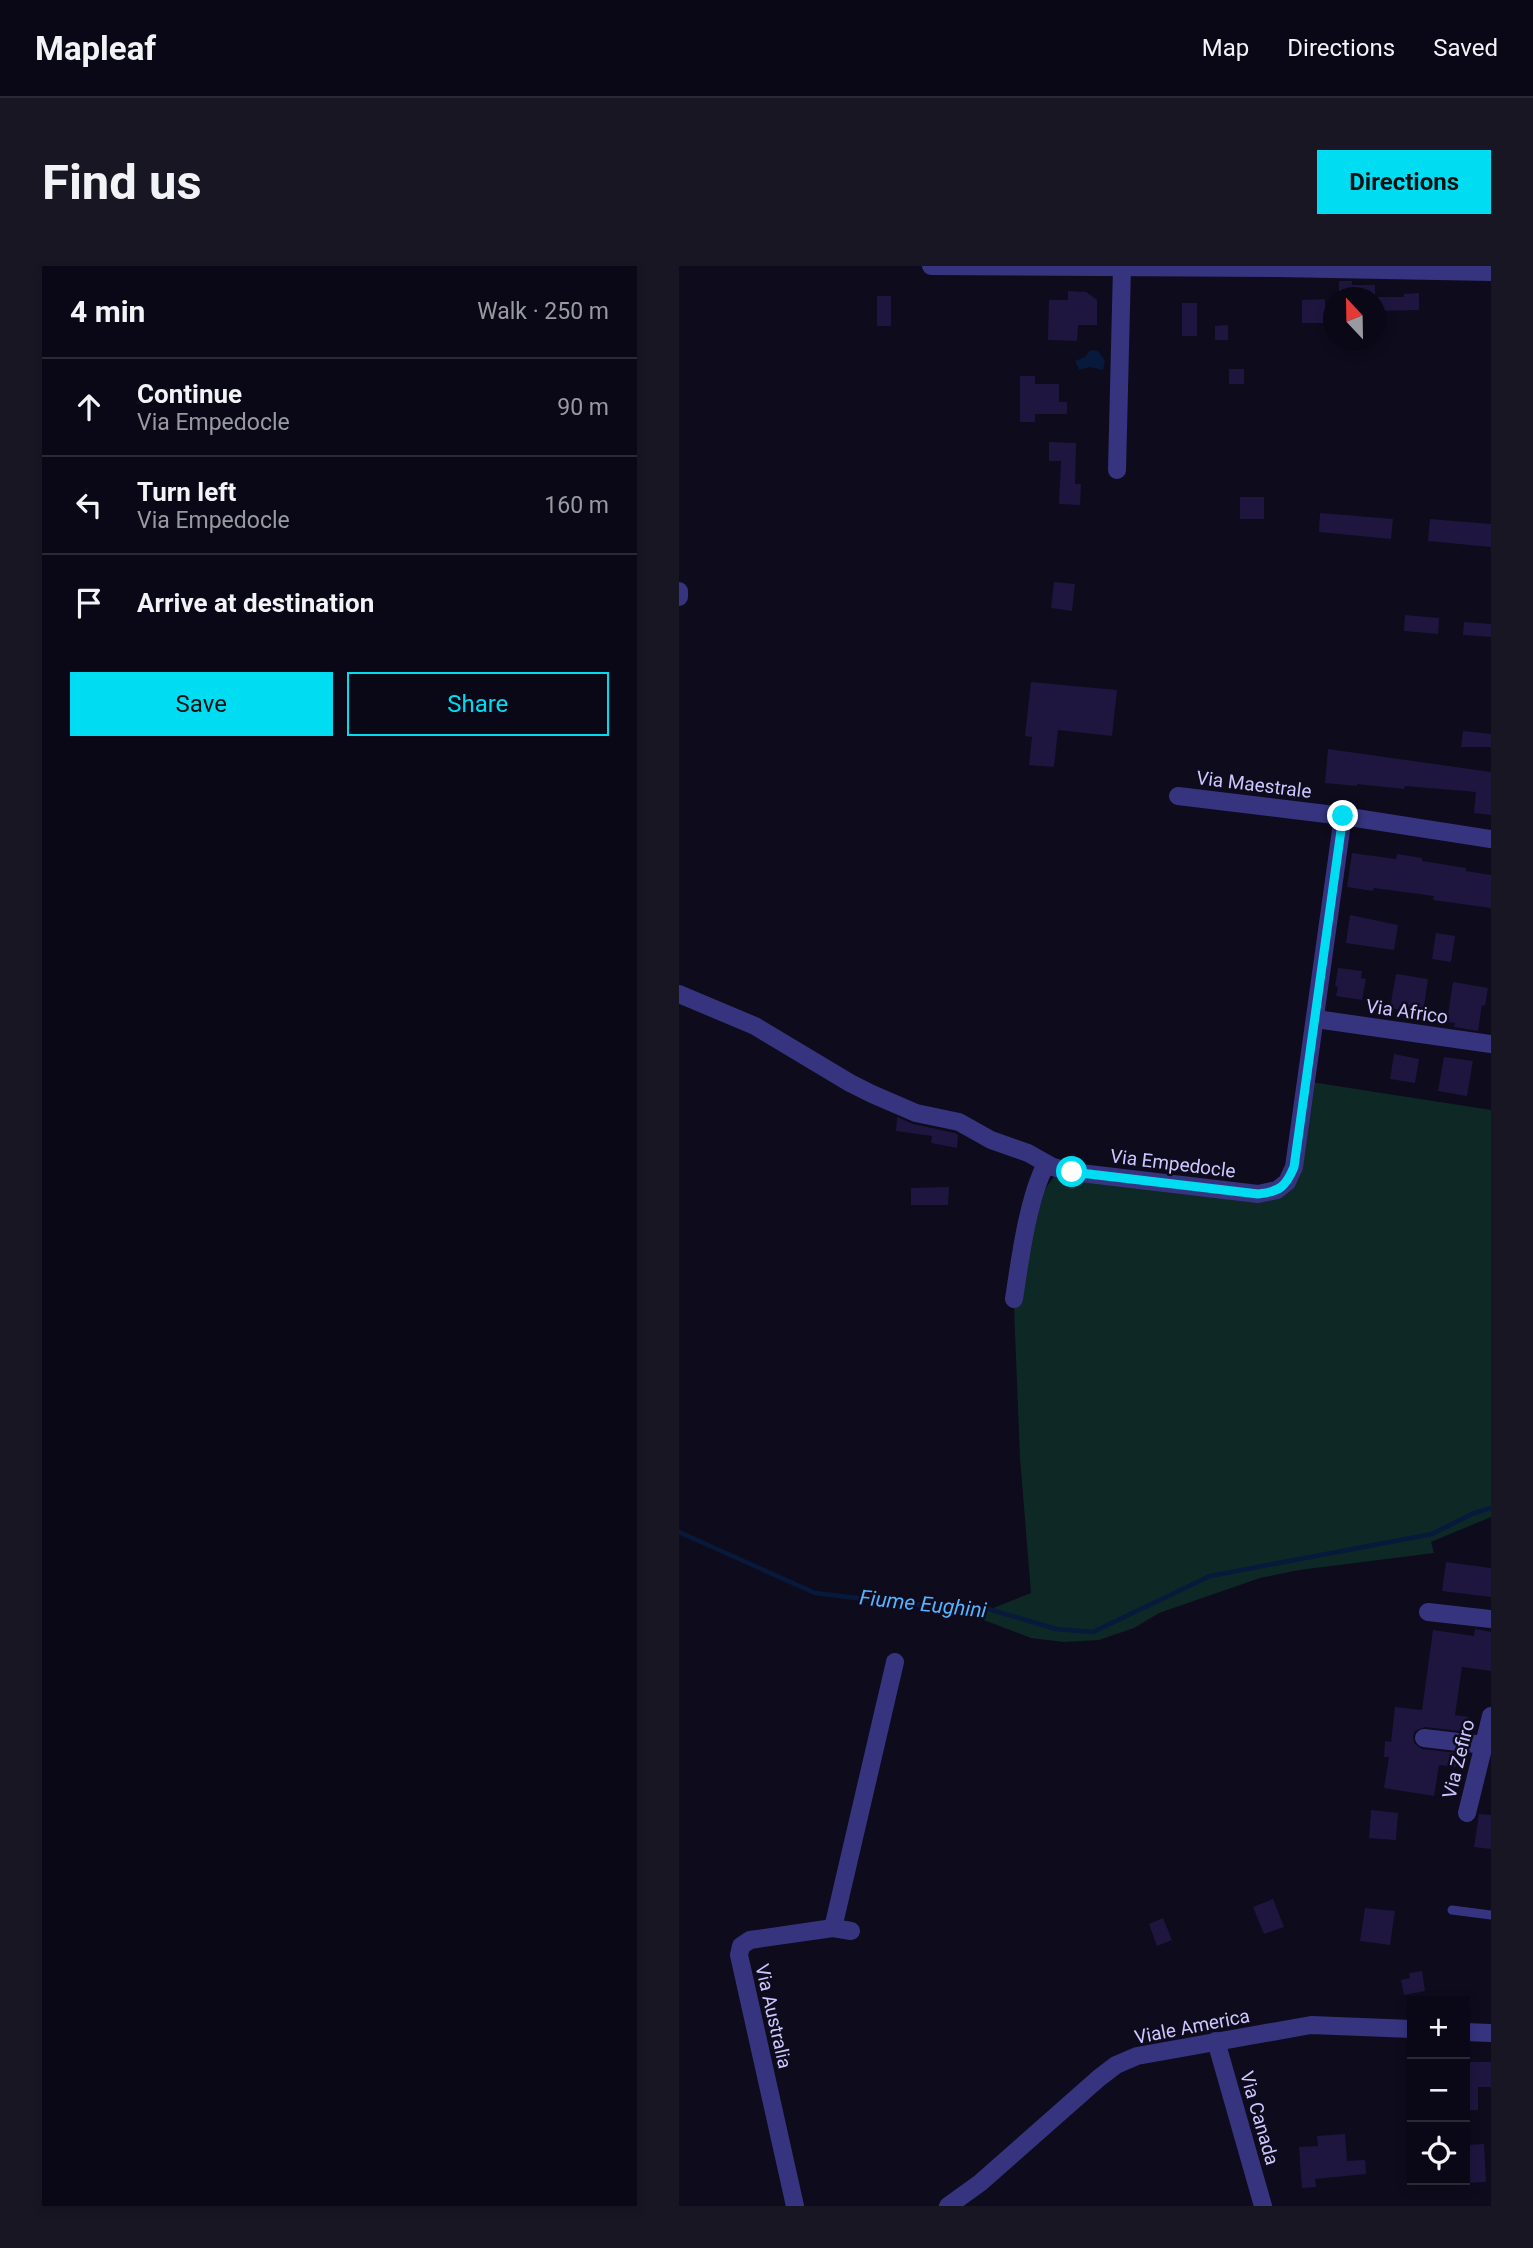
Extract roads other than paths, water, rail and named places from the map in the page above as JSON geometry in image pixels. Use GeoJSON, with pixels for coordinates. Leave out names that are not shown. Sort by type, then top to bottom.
{"type":"FeatureCollection","features":[{"type":"Feature","properties":{"kind":"street"},"geometry":{"type":"LineString","coordinates":[[931,266],[1278,267],[1491,272]]}},
{"type":"Feature","properties":{"kind":"street"},"geometry":{"type":"LineString","coordinates":[[1117,470],[1122,267]]}},
{"type":"Feature","properties":{"kind":"street"},"geometry":{"type":"LineString","coordinates":[[679,591],[679,597]]}},
{"type":"Feature","properties":{"kind":"street","name":"Via Maestrale"},"geometry":{"type":"LineString","coordinates":[[1178,796],[1343,816],[1491,839]]}},
{"type":"Feature","properties":{"kind":"street","name":"Via Empedocle"},"geometry":{"type":"LineString","coordinates":[[679,994],[755,1026],[873,1094],[916,1113],[959,1122],[991,1140],[1028,1153],[1046,1164],[1072,1172],[1238,1193],[1258,1194],[1277,1190],[1287,1182],[1294,1167],[1343,816]]}},
{"type":"Feature","properties":{"kind":"street","name":"Via Africo"},"geometry":{"type":"LineString","coordinates":[[1316,1018],[1491,1044]]}},
{"type":"Feature","properties":{"kind":"street"},"geometry":{"type":"LineString","coordinates":[[1014,1299],[1022,1247],[1039,1176],[1046,1164]]}},
{"type":"Feature","properties":{"kind":"street"},"geometry":{"type":"LineString","coordinates":[[1428,1612],[1491,1619]]}},
{"type":"Feature","properties":{"kind":"street"},"geometry":{"type":"LineString","coordinates":[[833,1928],[895,1662]]}},
{"type":"Feature","properties":{"kind":"street","name":"Via Zefiro"},"geometry":{"type":"LineString","coordinates":[[1467,1813],[1491,1716]]}},
{"type":"Feature","properties":{"kind":"street"},"geometry":{"type":"LineString","coordinates":[[1424,1738],[1484,1745]]}},
{"type":"Feature","properties":{"kind":"street","name":"Via Australia"},"geometry":{"type":"LineString","coordinates":[[795,2206],[739,1955],[741,1945],[750,1940],[833,1928],[851,1931]]}},
{"type":"Feature","properties":{"kind":"street","name":"Viale America"},"geometry":{"type":"LineString","coordinates":[[948,2206],[980,2183],[1098,2078],[1116,2065],[1137,2056],[1311,2025],[1407,2029]]}},
{"type":"Feature","properties":{"kind":"street"},"geometry":{"type":"LineString","coordinates":[[1470,2032],[1491,2033]]}},
{"type":"Feature","properties":{"kind":"street","name":"Via Canada"},"geometry":{"type":"LineString","coordinates":[[1216,2041],[1263,2206]]}},
{"type":"Feature","properties":{"kind":"lane"},"geometry":{"type":"LineString","coordinates":[[1452,1910],[1491,1915]]}},
{"type":"Feature","properties":{"kind":"water"},"geometry":{"type":"Polygon","coordinates":[[[1090,350],[1098,351],[1105,360],[1103,370],[1090,367],[1079,370],[1075,361],[1085,357],[1090,350]]]}},
{"type":"Feature","properties":{"kind":"waterway","name":"Fiume Eughini"},"geometry":{"type":"LineString","coordinates":[[679,1532],[815,1593],[906,1604],[985,1608],[1056,1629],[1093,1632],[1210,1576],[1432,1534],[1472,1514],[1491,1508]]}}]}
